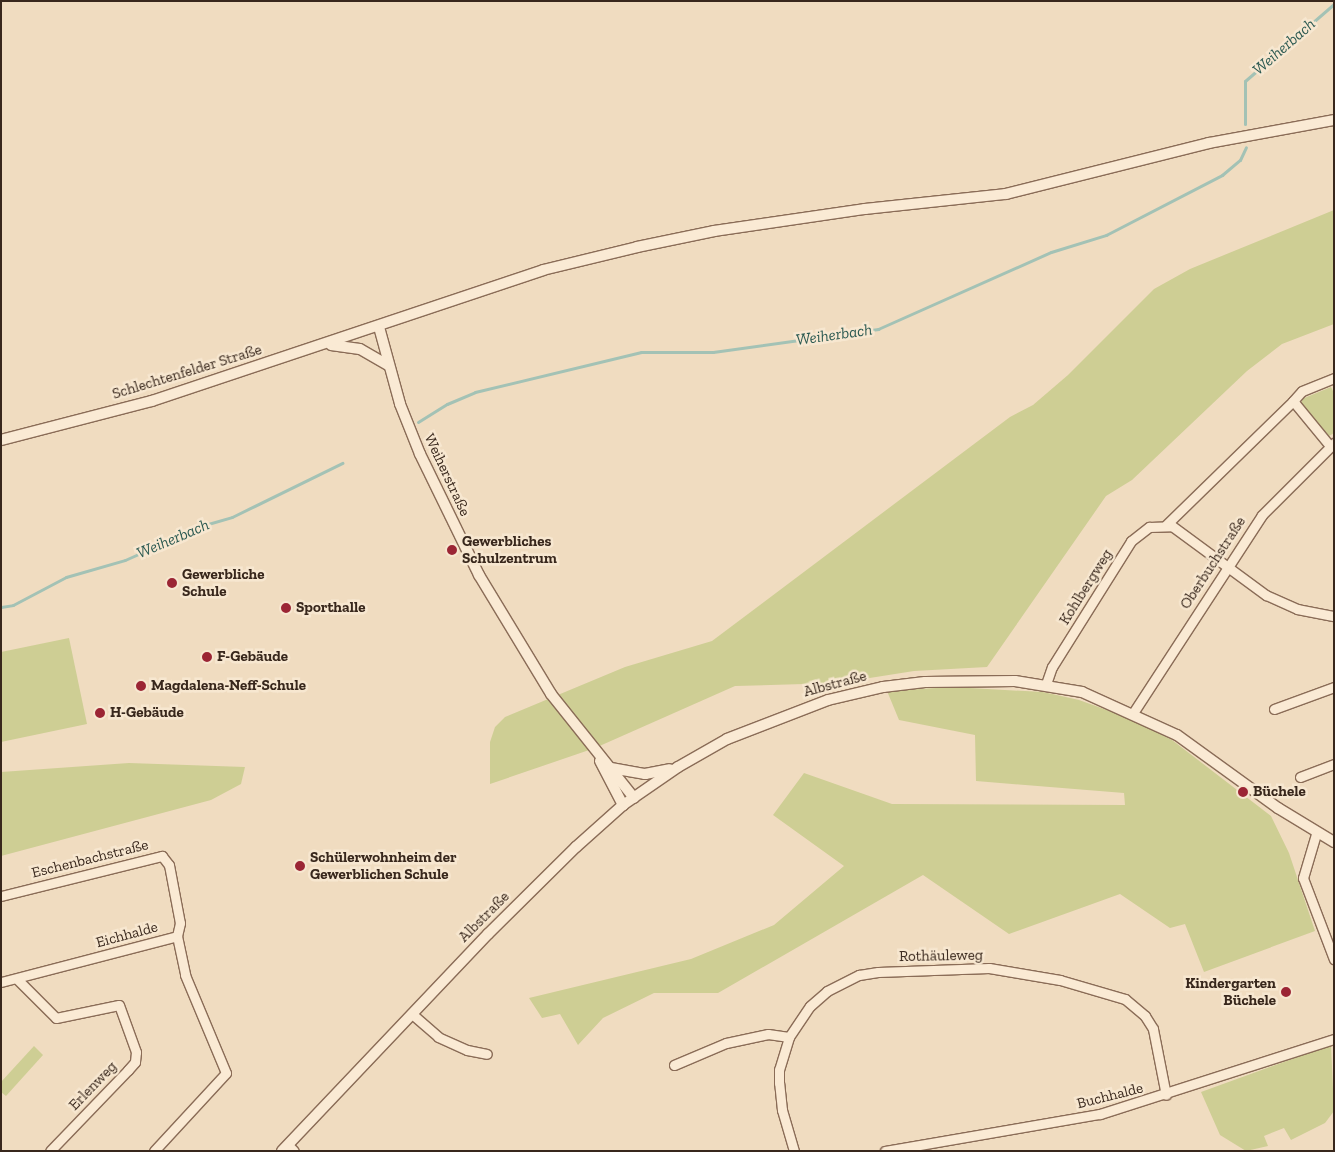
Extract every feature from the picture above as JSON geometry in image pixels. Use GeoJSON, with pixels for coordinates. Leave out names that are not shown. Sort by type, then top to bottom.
{"type":"FeatureCollection","features":[{"type":"Feature","properties":{"kind":"street","name":"Schlechtenfelder Straße"},"geometry":{"type":"LineString","coordinates":[[1,440],[152,401],[379,327],[543,270],[636,247],[714,231],[865,208],[1006,194],[1209,143],[1334,120]]}},
{"type":"Feature","properties":{"kind":"street","name":"Weiherstraße"},"geometry":{"type":"LineString","coordinates":[[379,327],[388,365],[420,454],[479,575],[551,694],[634,798]]}},
{"type":"Feature","properties":{"kind":"street"},"geometry":{"type":"LineString","coordinates":[[323,345],[360,349],[388,365]]}},
{"type":"Feature","properties":{"kind":"street"},"geometry":{"type":"LineString","coordinates":[[1334,378],[1302,391],[1166,525],[1177,529],[1226,566],[1282,604],[1334,616]]}},
{"type":"Feature","properties":{"kind":"street"},"geometry":{"type":"LineString","coordinates":[[1292,401],[1332,444]]}},
{"type":"Feature","properties":{"kind":"street","name":"Oberbuchstraße"},"geometry":{"type":"LineString","coordinates":[[1133,713],[1226,566],[1262,515],[1332,444]]}},
{"type":"Feature","properties":{"kind":"street","name":"Kohlbergweg"},"geometry":{"type":"LineString","coordinates":[[1046,684],[1052,668],[1132,541],[1142,530],[1166,525]]}},
{"type":"Feature","properties":{"kind":"street","name":"Albstraße"},"geometry":{"type":"LineString","coordinates":[[288,1149],[412,1014],[549,873],[623,805],[678,767],[753,726],[854,694],[925,682],[1046,684],[1082,692],[1133,713],[1177,735],[1316,834],[1334,842]]}},
{"type":"Feature","properties":{"kind":"street"},"geometry":{"type":"LineString","coordinates":[[1274,709],[1334,688]]}},
{"type":"Feature","properties":{"kind":"street","name":"Weiherstraße"},"geometry":{"type":"LineString","coordinates":[[595,748],[623,805]]}},
{"type":"Feature","properties":{"kind":"street"},"geometry":{"type":"LineString","coordinates":[[1300,777],[1334,764]]}},
{"type":"Feature","properties":{"kind":"street"},"geometry":{"type":"LineString","coordinates":[[611,768],[645,774],[678,767]]}},
{"type":"Feature","properties":{"kind":"street"},"geometry":{"type":"LineString","coordinates":[[1316,834],[1303,878],[1334,959]]}},
{"type":"Feature","properties":{"kind":"street","name":"Eschenbachstraße"},"geometry":{"type":"LineString","coordinates":[[1,896],[162,856],[169,865],[180,923],[177,936]]}},
{"type":"Feature","properties":{"kind":"street","name":"Eichhalde"},"geometry":{"type":"LineString","coordinates":[[1,982],[177,936],[185,975],[226,1073],[154,1151]]}},
{"type":"Feature","properties":{"kind":"street","name":"Rothäuleweg"},"geometry":{"type":"LineString","coordinates":[[794,1151],[782,1110],[779,1083],[779,1070],[789,1037],[810,1006],[827,991],[859,975],[938,968],[1024,972],[1110,992],[1135,1005],[1153,1029],[1166,1095]]}},
{"type":"Feature","properties":{"kind":"street","name":"Erlenweg"},"geometry":{"type":"LineString","coordinates":[[17,979],[56,1018],[119,1005],[136,1052],[135,1062],[50,1151]]}},
{"type":"Feature","properties":{"kind":"street"},"geometry":{"type":"LineString","coordinates":[[412,1014],[438,1037],[467,1050],[487,1054]]}},
{"type":"Feature","properties":{"kind":"street"},"geometry":{"type":"LineString","coordinates":[[674,1065],[726,1042],[768,1034],[789,1037]]}},
{"type":"Feature","properties":{"kind":"street","name":"Buchhalde"},"geometry":{"type":"LineString","coordinates":[[885,1151],[929,1141],[1056,1123],[1166,1095],[1334,1039]]}},
{"type":"Feature","properties":{"kind":"green space"},"geometry":{"type":"Polygon","coordinates":[[[1334,210],[1334,324],[1282,344],[1247,371],[1132,480],[1106,496],[987,667],[914,671],[838,683],[735,686],[595,748],[490,784],[490,742],[495,727],[505,717],[625,667],[712,641],[1010,417],[1033,405],[1068,375],[1154,289],[1190,269],[1334,210]]]}},
{"type":"Feature","properties":{"kind":"green space"},"geometry":{"type":"Polygon","coordinates":[[[1331,387],[1334,393],[1334,433],[1329,436],[1302,406],[1302,399],[1331,387]]]}},
{"type":"Feature","properties":{"kind":"green space"},"geometry":{"type":"Polygon","coordinates":[[[69,638],[87,724],[1,742],[1,652],[69,638]]]}},
{"type":"Feature","properties":{"kind":"green space"},"geometry":{"type":"Polygon","coordinates":[[[952,687],[1043,692],[1079,700],[1129,718],[1172,740],[1271,816],[1289,853],[1315,931],[1204,972],[1185,924],[1170,928],[1120,894],[1009,934],[923,875],[718,993],[654,993],[603,1018],[578,1045],[560,1014],[542,1018],[529,998],[691,959],[774,925],[844,866],[773,815],[804,773],[892,804],[1125,805],[1124,793],[976,781],[975,735],[899,720],[887,691],[952,687]]]}},
{"type":"Feature","properties":{"kind":"green space"},"geometry":{"type":"Polygon","coordinates":[[[129,763],[245,767],[241,784],[211,800],[1,856],[1,772],[129,763]]]}},
{"type":"Feature","properties":{"kind":"green space"},"geometry":{"type":"Polygon","coordinates":[[[1331,1045],[1334,1111],[1325,1123],[1291,1140],[1284,1128],[1264,1136],[1268,1146],[1246,1151],[1220,1135],[1201,1092],[1331,1045]]]}},
{"type":"Feature","properties":{"kind":"green space"},"geometry":{"type":"Polygon","coordinates":[[[34,1046],[43,1055],[6,1096],[1,1092],[1,1082],[34,1046]]]}},
{"type":"Feature","properties":{"kind":"waterway","name":"Weiherbach"},"geometry":{"type":"LineString","coordinates":[[1245,124],[1245,81],[1334,4]]}},
{"type":"Feature","properties":{"kind":"waterway","name":"Weiherbach"},"geometry":{"type":"LineString","coordinates":[[418,422],[447,404],[475,392],[641,352],[713,352],[878,329],[1051,252],[1106,235],[1222,175],[1240,160],[1246,147]]}},
{"type":"Feature","properties":{"kind":"waterway","name":"Weiherbach"},"geometry":{"type":"LineString","coordinates":[[1,607],[13,605],[66,577],[125,560],[201,526],[232,517],[342,463]]}},
{"type":"Feature","properties":{"kind":"place","name":"Gewerbliches Schulzentrum"},"geometry":{"type":"Point","coordinates":[452,550]}},
{"type":"Feature","properties":{"kind":"place","name":"Gewerbliche Schule"},"geometry":{"type":"Point","coordinates":[172,583]}},
{"type":"Feature","properties":{"kind":"place","name":"Sporthalle"},"geometry":{"type":"Point","coordinates":[286,608]}},
{"type":"Feature","properties":{"kind":"place","name":"F-Gebäude"},"geometry":{"type":"Point","coordinates":[207,657]}},
{"type":"Feature","properties":{"kind":"place","name":"Magdalena-Neff-Schule"},"geometry":{"type":"Point","coordinates":[141,686]}},
{"type":"Feature","properties":{"kind":"place","name":"H-Gebäude"},"geometry":{"type":"Point","coordinates":[100,713]}},
{"type":"Feature","properties":{"kind":"place","name":"Büchele"},"geometry":{"type":"Point","coordinates":[1243,792]}},
{"type":"Feature","properties":{"kind":"place","name":"Schülerwohnheim der Gewerblichen Schule"},"geometry":{"type":"Point","coordinates":[300,866]}},
{"type":"Feature","properties":{"kind":"place","name":"Kindergarten Büchele"},"geometry":{"type":"Point","coordinates":[1286,992]}}]}
